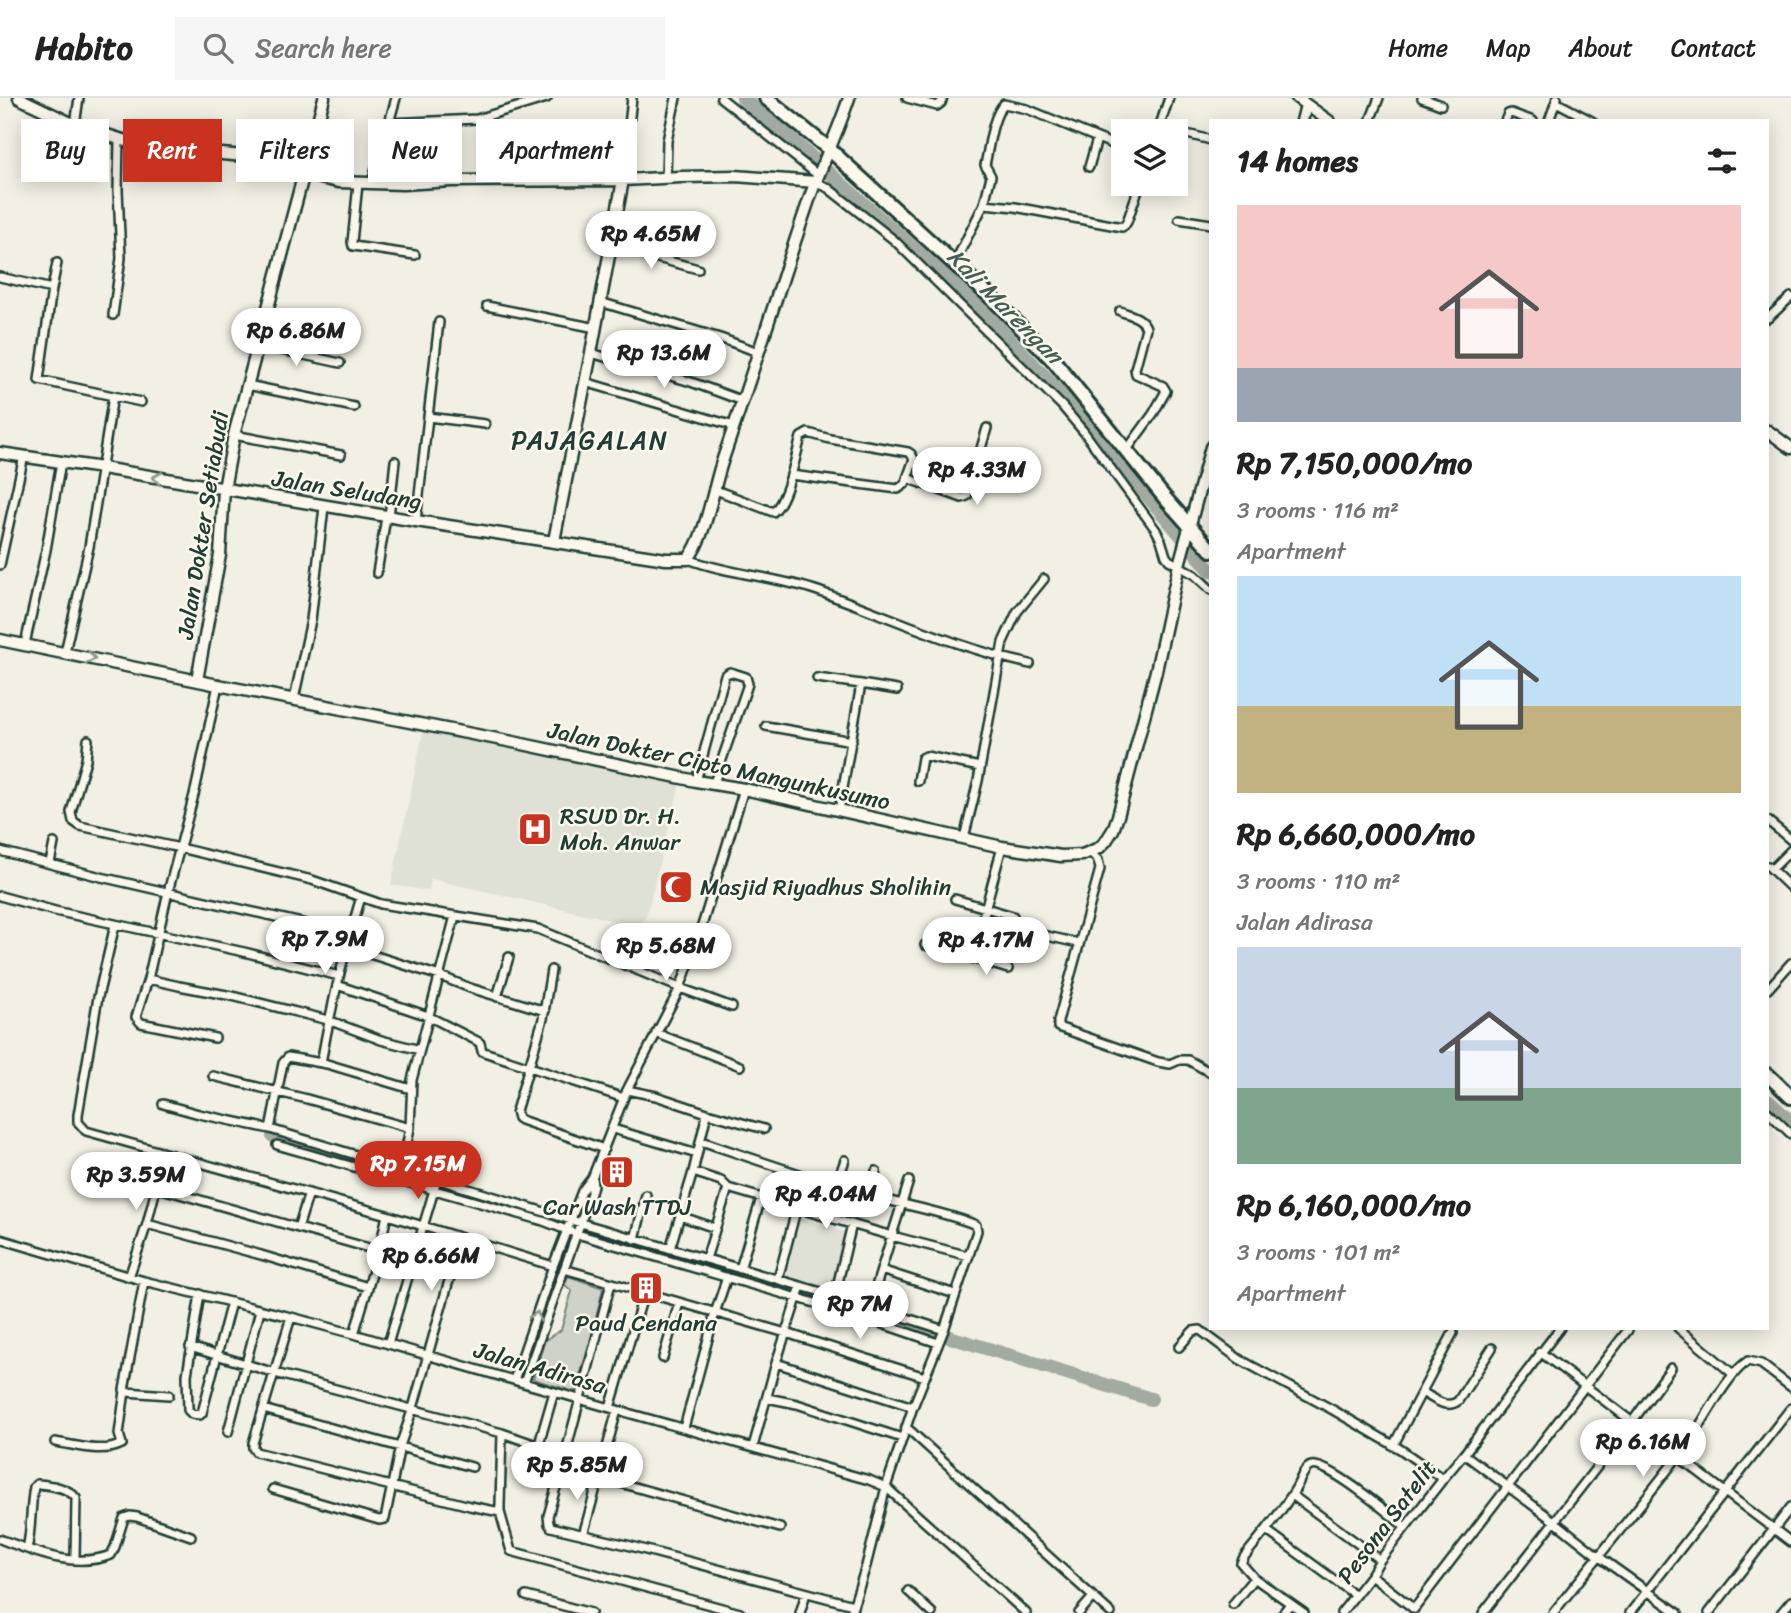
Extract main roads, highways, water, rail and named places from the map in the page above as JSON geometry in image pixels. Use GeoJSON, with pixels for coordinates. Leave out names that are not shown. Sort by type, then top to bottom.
{"type":"FeatureCollection","features":[{"type":"Feature","properties":{"kind":"highway"},"geometry":{"type":"LineString","coordinates":[[766,98],[954,264],[1054,361],[1188,532],[1209,548]]}},
{"type":"Feature","properties":{"kind":"highway"},"geometry":{"type":"LineString","coordinates":[[1769,1076],[1791,1097]]}},
{"type":"Feature","properties":{"kind":"waterway","name":"Kali Marengan"},"geometry":{"type":"LineString","coordinates":[[743,98],[979,307],[1066,399],[1209,569]]}},
{"type":"Feature","properties":{"kind":"waterway","name":"Kali Marengan"},"geometry":{"type":"LineString","coordinates":[[1769,1102],[1791,1122]]}},
{"type":"Feature","properties":{"kind":"waterway"},"geometry":{"type":"LineString","coordinates":[[273,1136],[565,1224]]}},
{"type":"Feature","properties":{"kind":"waterway"},"geometry":{"type":"LineString","coordinates":[[583,1230],[807,1293],[1151,1399]]}},
{"type":"Feature","properties":{"kind":"place","name":"RSUD Dr. H. Moh. Anwar"},"geometry":{"type":"Point","coordinates":[535,829]}},
{"type":"Feature","properties":{"kind":"place","name":"Masjid Riyadhus Sholihin"},"geometry":{"type":"Point","coordinates":[676,887]}},
{"type":"Feature","properties":{"kind":"place","name":"Car Wash TTDJ"},"geometry":{"type":"Point","coordinates":[617,1172]}},
{"type":"Feature","properties":{"kind":"place","name":"Paud Cendana"},"geometry":{"type":"Point","coordinates":[646,1288]}},
{"type":"Feature","properties":{"kind":"district","name":"PAJAGALAN"},"geometry":{"type":"Point","coordinates":[590,440]}}]}
